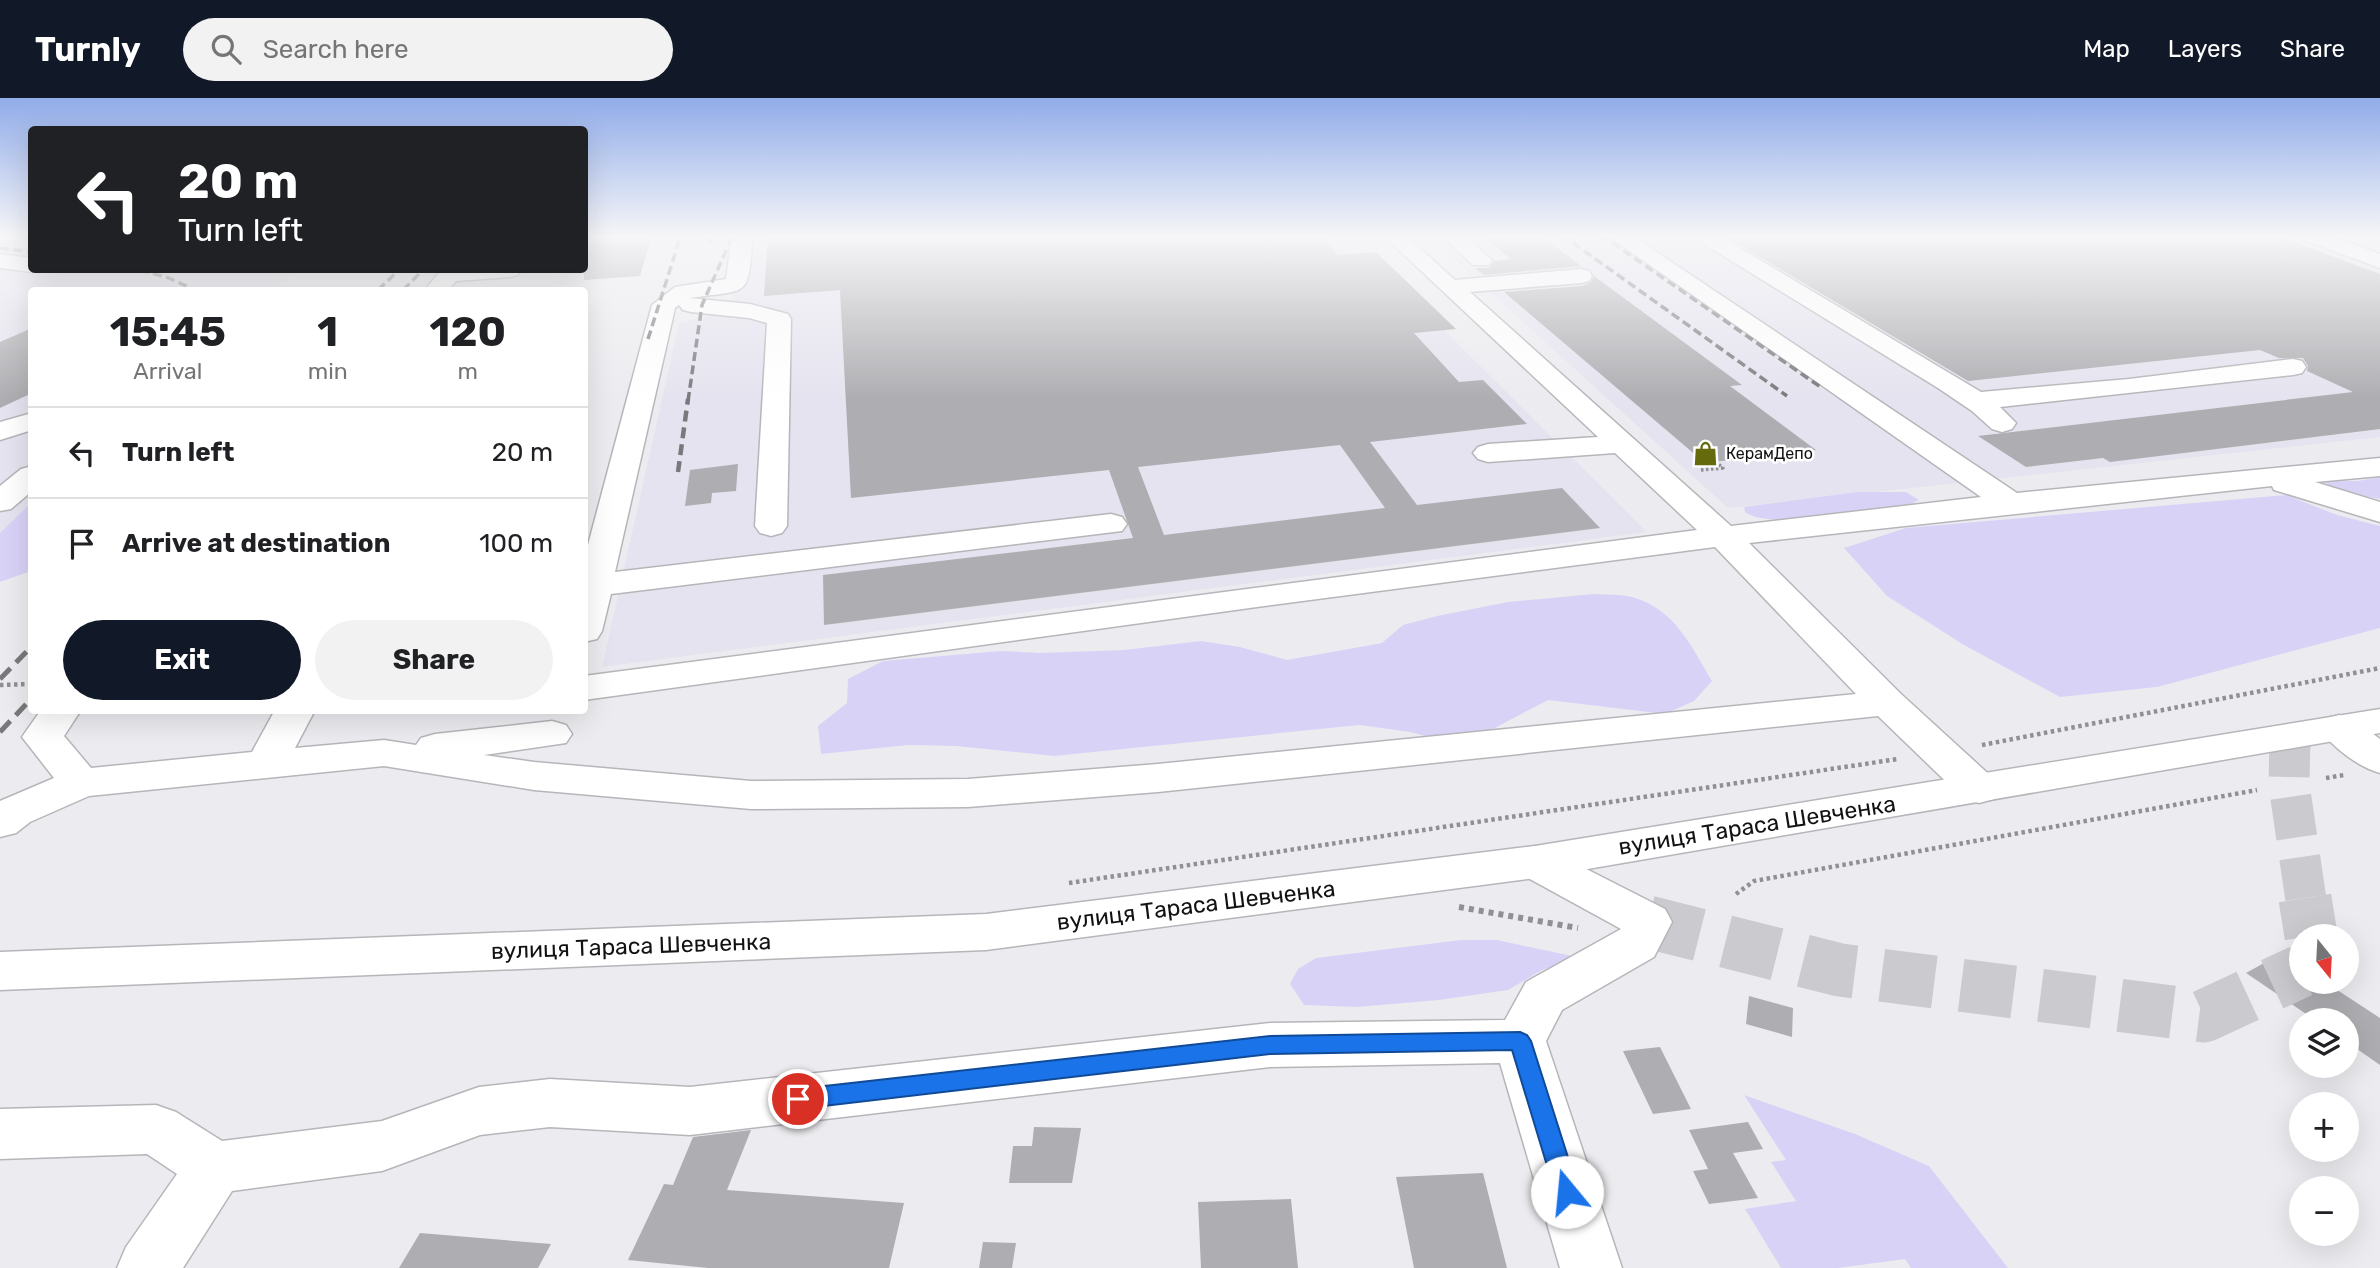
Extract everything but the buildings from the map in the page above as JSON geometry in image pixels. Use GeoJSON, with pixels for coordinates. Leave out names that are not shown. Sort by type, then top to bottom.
{"type":"FeatureCollection","features":[{"type":"Feature","properties":{"kind":"main road"},"geometry":{"type":"LineString","coordinates":[[588,616],[664,305],[683,292],[700,290]]}},
{"type":"Feature","properties":{"kind":"main road"},"geometry":{"type":"LineString","coordinates":[[1453,290],[1723,534],[1887,703],[1979,789]]}},
{"type":"Feature","properties":{"kind":"main road"},"geometry":{"type":"LineString","coordinates":[[1697,290],[2010,503]]}},
{"type":"Feature","properties":{"kind":"main road"},"geometry":{"type":"LineString","coordinates":[[1793,290],[1976,401],[2001,423]]}},
{"type":"Feature","properties":{"kind":"main road"},"geometry":{"type":"LineString","coordinates":[[664,305],[750,311],[779,319],[771,526]]}},
{"type":"Feature","properties":{"kind":"main road"},"geometry":{"type":"LineString","coordinates":[[1976,401],[2293,367]]}},
{"type":"Feature","properties":{"kind":"main road"},"geometry":{"type":"LineString","coordinates":[[0,431],[28,422]]}},
{"type":"Feature","properties":{"kind":"main road"},"geometry":{"type":"LineString","coordinates":[[1488,453],[1622,444]]}},
{"type":"Feature","properties":{"kind":"main road"},"geometry":{"type":"LineString","coordinates":[[588,687],[1723,534],[2380,467]]}},
{"type":"Feature","properties":{"kind":"main road"},"geometry":{"type":"LineString","coordinates":[[2266,477],[2380,512]]}},
{"type":"Feature","properties":{"kind":"main road"},"geometry":{"type":"LineString","coordinates":[[0,502],[28,478]]}},
{"type":"Feature","properties":{"kind":"main road"},"geometry":{"type":"LineString","coordinates":[[596,585],[1111,524]]}},
{"type":"Feature","properties":{"kind":"main road"},"geometry":{"type":"LineString","coordinates":[[384,753],[534,775],[751,795],[968,793],[1158,778],[1887,703]]}},
{"type":"Feature","properties":{"kind":"main road"},"geometry":{"type":"LineString","coordinates":[[59,714],[43,737],[81,783]]}},
{"type":"Feature","properties":{"kind":"main road"},"geometry":{"type":"LineString","coordinates":[[266,765],[293,714]]}},
{"type":"Feature","properties":{"kind":"main road"},"geometry":{"type":"LineString","coordinates":[[519,714],[556,722]]}},
{"type":"Feature","properties":{"kind":"main road","name":"вулиця Тараса Шевченка"},"geometry":{"type":"LineString","coordinates":[[0,971],[986,932],[1535,862],[2380,720]]}},
{"type":"Feature","properties":{"kind":"main road"},"geometry":{"type":"LineString","coordinates":[[534,775],[556,722]]}},
{"type":"Feature","properties":{"kind":"main road"},"geometry":{"type":"LineString","coordinates":[[0,822],[15,812],[81,783],[384,753],[556,722]]}},
{"type":"Feature","properties":{"kind":"main road"},"geometry":{"type":"LineString","coordinates":[[2339,727],[2380,760]]}},
{"type":"Feature","properties":{"kind":"main road"},"geometry":{"type":"LineString","coordinates":[[1535,862],[1648,922],[1637,944],[1544,996],[1520,1041],[1591,1268]]}},
{"type":"Feature","properties":{"kind":"main road"},"geometry":{"type":"LineString","coordinates":[[0,1134],[156,1129],[215,1168],[382,1146],[479,1111],[551,1102],[690,1111],[1270,1045],[1520,1041]]}},
{"type":"Feature","properties":{"kind":"main road"},"geometry":{"type":"LineString","coordinates":[[148,1268],[215,1168]]}},
{"type":"Feature","properties":{"kind":"path"},"geometry":{"type":"LineString","coordinates":[[1701,470],[1723,468],[1716,462]]}},
{"type":"Feature","properties":{"kind":"path"},"geometry":{"type":"LineString","coordinates":[[1068,884],[1940,753],[2380,668]]}},
{"type":"Feature","properties":{"kind":"path"},"geometry":{"type":"LineString","coordinates":[[0,685],[28,684]]}},
{"type":"Feature","properties":{"kind":"path"},"geometry":{"type":"LineString","coordinates":[[1736,894],[1754,881],[2257,790]]}},
{"type":"Feature","properties":{"kind":"shaded area"},"geometry":{"type":"Polygon","coordinates":[[[0,290],[28,290],[28,510],[0,536],[0,290]]]}},
{"type":"Feature","properties":{"kind":"shaded area"},"geometry":{"type":"Polygon","coordinates":[[[733,290],[1404,290],[1647,532],[602,667],[679,323],[730,310],[733,290]]]}},
{"type":"Feature","properties":{"kind":"shaded area"},"geometry":{"type":"Polygon","coordinates":[[[1487,290],[2380,290],[2380,437],[1728,508],[1487,290]]]}},
{"type":"Feature","properties":{"kind":"shaded area"},"geometry":{"type":"Polygon","coordinates":[[[2380,477],[2380,499],[2332,490],[2325,481],[2358,481],[2380,477]]]}},
{"type":"Feature","properties":{"kind":"shaded area"},"geometry":{"type":"Polygon","coordinates":[[[1858,492],[1906,492],[1919,500],[1907,506],[1799,520],[1758,517],[1745,512],[1744,507],[1858,492]]]}},
{"type":"Feature","properties":{"kind":"shaded area"},"geometry":{"type":"Polygon","coordinates":[[[2286,495],[2337,515],[2380,526],[2380,628],[2157,687],[2060,697],[1964,645],[1887,596],[1844,548],[1906,528],[2286,495]]]}},
{"type":"Feature","properties":{"kind":"shaded area"},"geometry":{"type":"Polygon","coordinates":[[[28,506],[28,572],[0,582],[0,533],[28,506]]]}},
{"type":"Feature","properties":{"kind":"shaded area"},"geometry":{"type":"Polygon","coordinates":[[[1594,594],[1632,597],[1660,610],[1689,642],[1712,681],[1694,701],[1665,714],[1548,700],[1489,731],[1453,743],[1410,732],[1360,725],[1054,756],[956,746],[908,745],[821,754],[818,726],[847,703],[848,679],[883,661],[1001,651],[1040,653],[1124,650],[1201,641],[1240,647],[1287,660],[1382,643],[1403,625],[1437,616],[1508,602],[1594,594]]]}},
{"type":"Feature","properties":{"kind":"shaded area"},"geometry":{"type":"Polygon","coordinates":[[[1461,940],[1497,940],[1572,956],[1564,963],[1542,970],[1508,990],[1439,1000],[1357,1007],[1304,1005],[1290,984],[1298,969],[1316,958],[1461,940]]]}},
{"type":"Feature","properties":{"kind":"shaded area"},"geometry":{"type":"Polygon","coordinates":[[[1744,1095],[1855,1134],[1929,1166],[2008,1268],[1911,1268],[1905,1259],[1838,1268],[1781,1268],[1745,1209],[1796,1201],[1771,1162],[1786,1160],[1744,1095]]]}},
{"type":"Feature","properties":{"kind":"tunnel"},"geometry":{"type":"LineString","coordinates":[[2290,736],[2289,785],[2306,900]]}},
{"type":"Feature","properties":{"kind":"tunnel"},"geometry":{"type":"LineString","coordinates":[[2305,898],[2309,924]]}},
{"type":"Feature","properties":{"kind":"tunnel"},"geometry":{"type":"LineString","coordinates":[[1648,922],[1840,970],[2204,1016],[2289,977]]}},
{"type":"Feature","properties":{"kind":"railway"},"geometry":{"type":"LineString","coordinates":[[648,339],[664,290]]}},
{"type":"Feature","properties":{"kind":"railway"},"geometry":{"type":"LineString","coordinates":[[688,401],[702,305],[709,290]]}},
{"type":"Feature","properties":{"kind":"railway"},"geometry":{"type":"LineString","coordinates":[[1638,290],[1787,396]]}},
{"type":"Feature","properties":{"kind":"railway"},"geometry":{"type":"LineString","coordinates":[[1680,290],[1822,388]]}},
{"type":"Feature","properties":{"kind":"railway"},"geometry":{"type":"LineString","coordinates":[[678,472],[688,399]]}},
{"type":"Feature","properties":{"kind":"railway"},"geometry":{"type":"LineString","coordinates":[[0,679],[28,650]]}},
{"type":"Feature","properties":{"kind":"railway"},"geometry":{"type":"LineString","coordinates":[[0,732],[28,702]]}},
{"type":"Feature","properties":{"kind":"place","name":"КерамДепо"},"geometry":{"type":"Point","coordinates":[1706,453]}},
{"type":"Feature","properties":{"kind":"route"},"geometry":{"type":"LineString","coordinates":[[798,1099],[1270,1045],[1520,1041],[1567,1192]]}}]}
